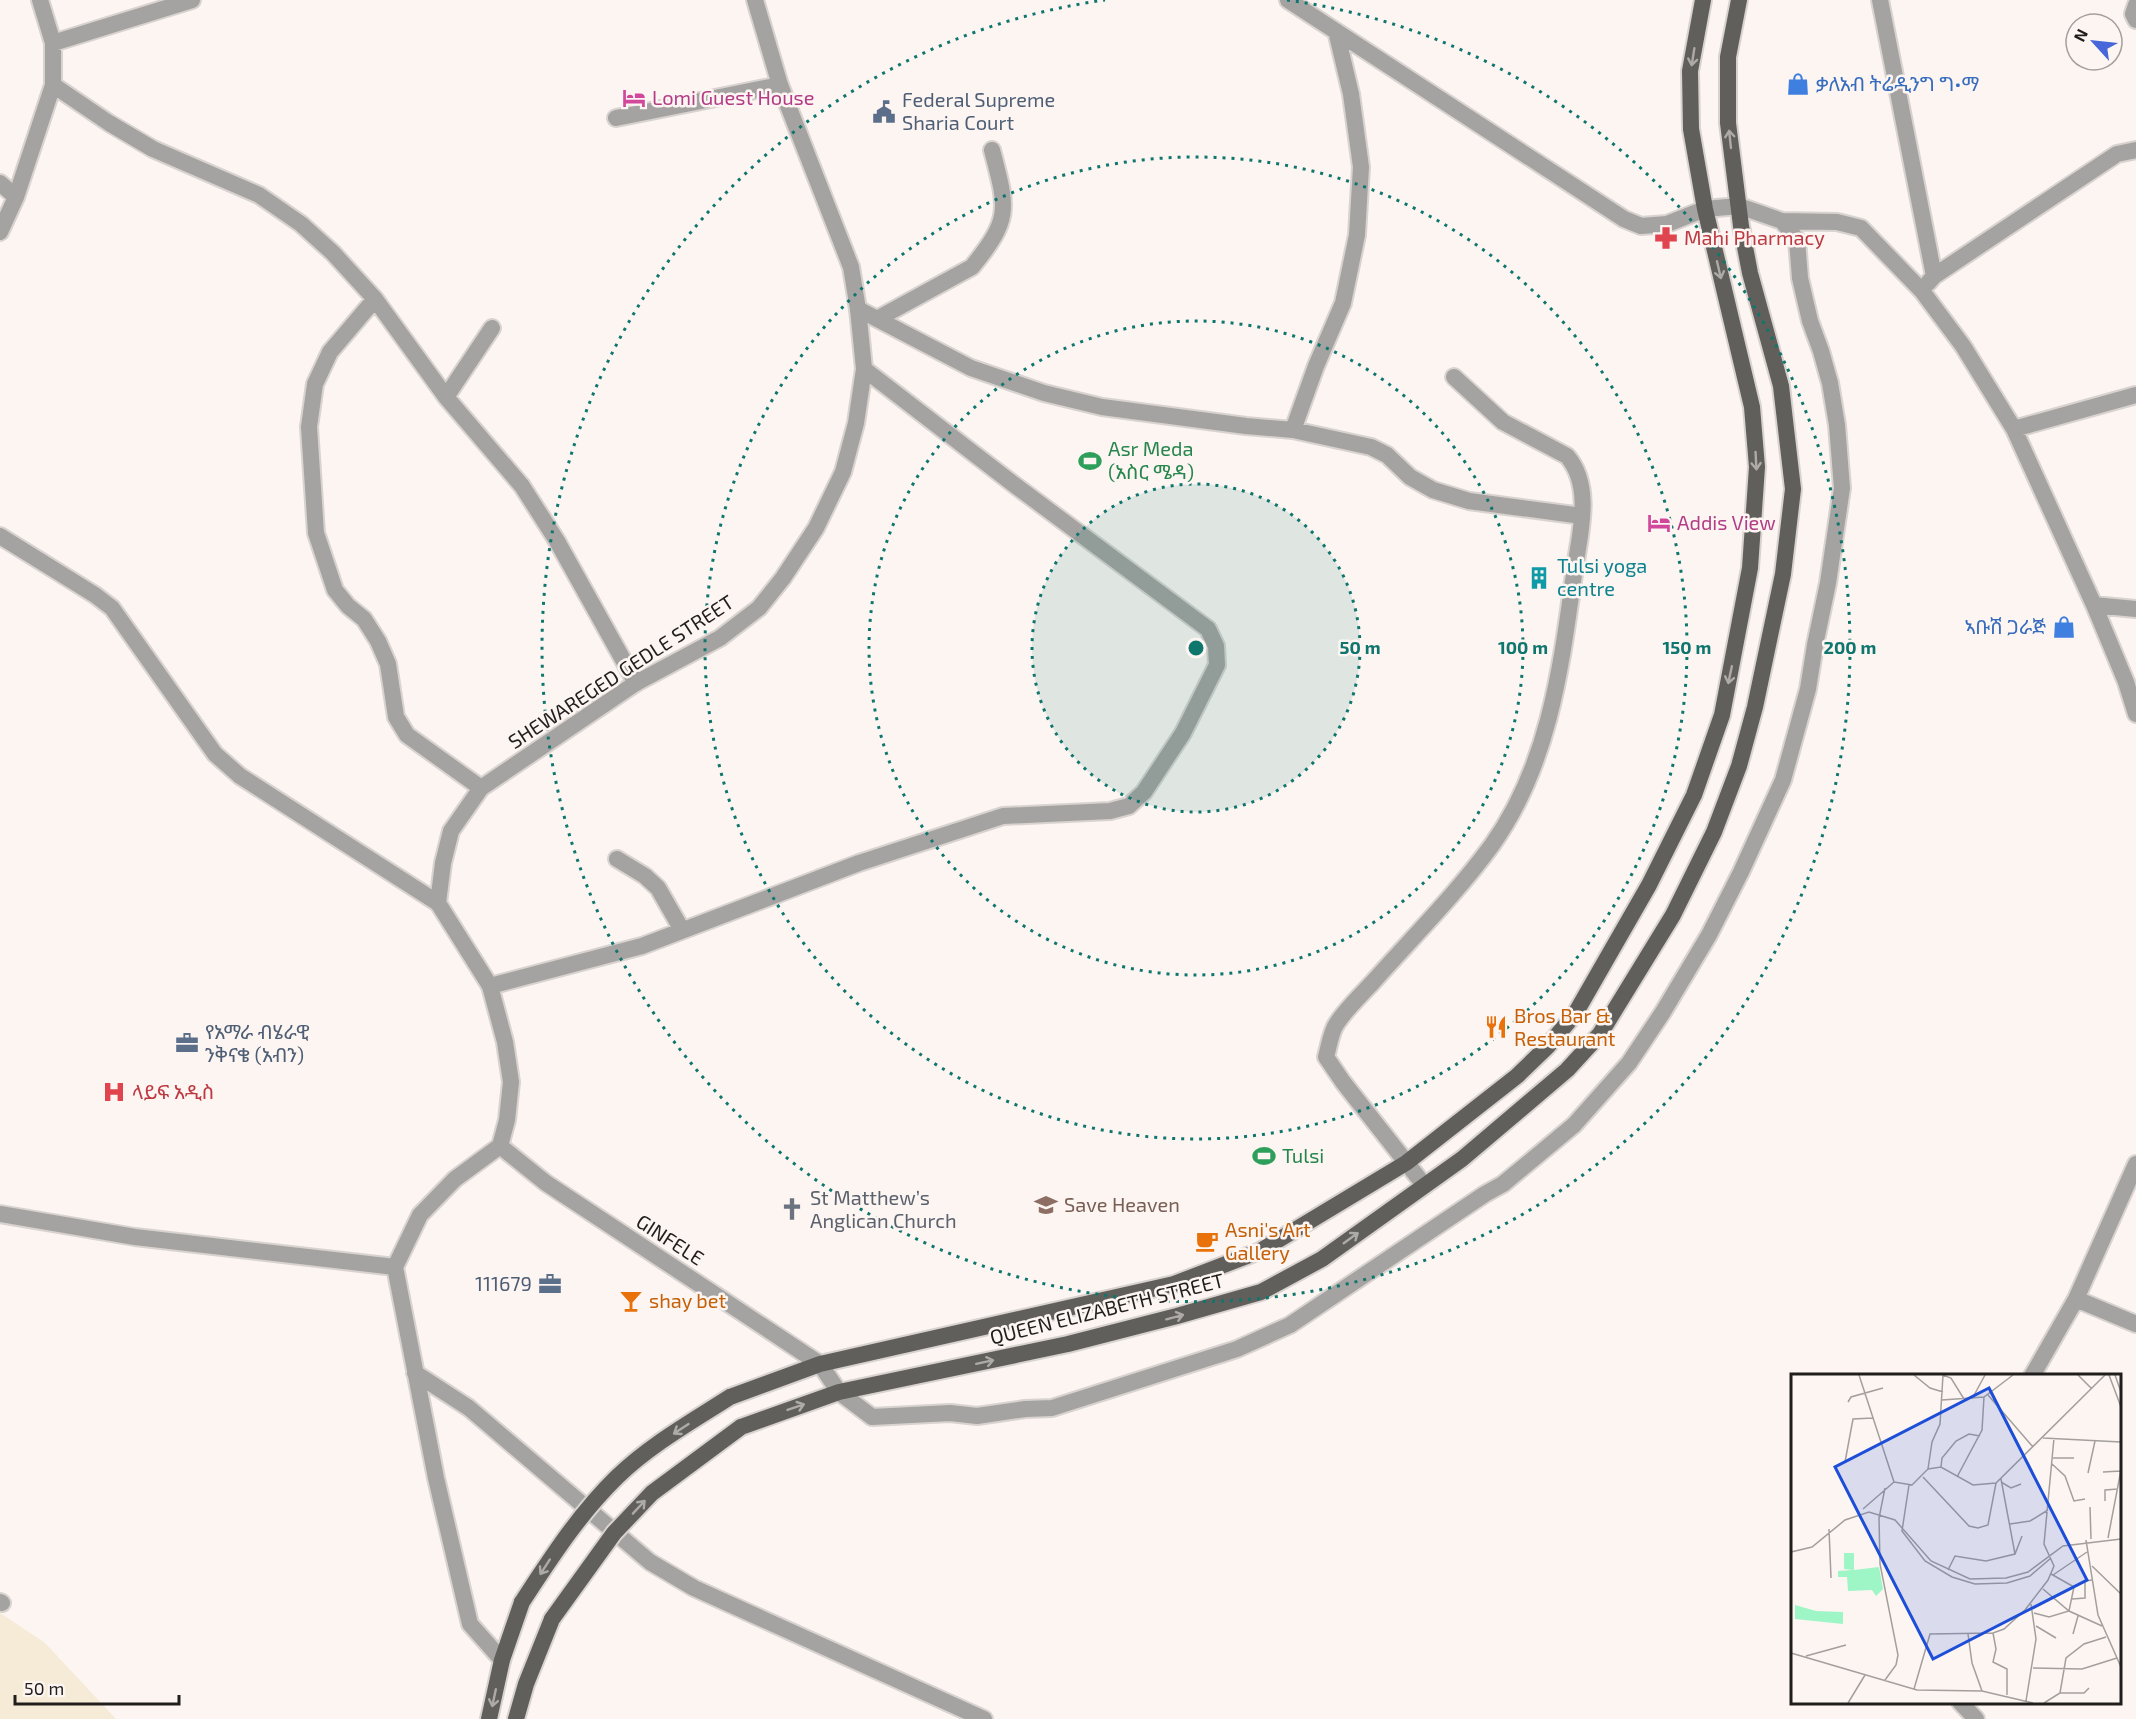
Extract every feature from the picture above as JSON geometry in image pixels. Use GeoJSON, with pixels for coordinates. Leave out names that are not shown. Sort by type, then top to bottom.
{"type":"FeatureCollection","features":[{"type":"Feature","properties":{"kind":"main road","name":"QUEEN ELIZABETH STREET"},"geometry":{"type":"LineString","coordinates":[[489,1719],[502,1660],[522,1602],[570,1529],[618,1477],[663,1440],[730,1397],[820,1364],[1174,1284],[1260,1251],[1406,1163],[1517,1076],[1547,1047],[1575,1014],[1649,885],[1694,795],[1722,716],[1750,568],[1757,467],[1752,407],[1705,209],[1691,129],[1690,71],[1703,0]]}},
{"type":"Feature","properties":{"kind":"main road","name":"QUEEN ELIZABETH STREET"},"geometry":{"type":"LineString","coordinates":[[516,1719],[526,1684],[552,1619],[614,1533],[652,1493],[741,1427],[839,1392],[1068,1344],[1261,1292],[1322,1259],[1462,1159],[1567,1070],[1600,1034],[1673,915],[1714,832],[1739,766],[1755,707],[1782,574],[1792,489],[1781,386],[1750,273],[1738,206],[1728,123],[1728,57],[1739,0]]}},
{"type":"Feature","properties":{"kind":"street"},"geometry":{"type":"LineString","coordinates":[[0,232],[16,197],[53,85],[53,43],[40,0]]}},
{"type":"Feature","properties":{"kind":"street"},"geometry":{"type":"LineString","coordinates":[[53,43],[192,0]]}},
{"type":"Feature","properties":{"kind":"street","name":"SHEWAREGED GEDLE STREET"},"geometry":{"type":"LineString","coordinates":[[438,903],[443,863],[451,831],[481,788],[636,683],[720,638],[759,608],[783,578],[816,528],[843,471],[856,423],[864,369],[858,309],[850,267],[780,85],[755,0]]}},
{"type":"Feature","properties":{"kind":"street"},"geometry":{"type":"LineString","coordinates":[[1287,0],[1624,219],[1641,226],[1667,224],[1705,209],[1738,206],[1782,221],[1837,222],[1861,228],[1922,291],[1963,346],[2014,429],[2094,605],[2126,682],[2136,714]]}},
{"type":"Feature","properties":{"kind":"street"},"geometry":{"type":"LineString","coordinates":[[1880,0],[1934,276]]}},
{"type":"Feature","properties":{"kind":"street"},"geometry":{"type":"LineString","coordinates":[[2136,5],[2133,14],[2136,20]]}},
{"type":"Feature","properties":{"kind":"street"},"geometry":{"type":"LineString","coordinates":[[1293,430],[1316,366],[1343,303],[1358,235],[1361,167],[1351,94],[1336,30]]}},
{"type":"Feature","properties":{"kind":"street"},"geometry":{"type":"LineString","coordinates":[[53,85],[109,123],[153,149],[259,195],[301,224],[333,253],[375,299],[446,398],[522,486],[557,541],[636,683]]}},
{"type":"Feature","properties":{"kind":"street"},"geometry":{"type":"LineString","coordinates":[[616,118],[780,85]]}},
{"type":"Feature","properties":{"kind":"street"},"geometry":{"type":"LineString","coordinates":[[877,319],[972,267],[981,256],[996,233],[1004,214],[1004,197],[992,150]]}},
{"type":"Feature","properties":{"kind":"street"},"geometry":{"type":"LineString","coordinates":[[1922,291],[1934,276],[2117,154],[2136,150]]}},
{"type":"Feature","properties":{"kind":"street"},"geometry":{"type":"LineString","coordinates":[[0,183],[16,197]]}},
{"type":"Feature","properties":{"kind":"street"},"geometry":{"type":"LineString","coordinates":[[820,1364],[839,1392],[872,1417],[950,1413],[977,1416],[1025,1409],[1052,1408],[1237,1349],[1290,1325],[1503,1184],[1574,1125],[1629,1064],[1709,935],[1783,780],[1808,689],[1828,583],[1842,488],[1837,424],[1830,383],[1810,321],[1800,278],[1797,240],[1782,221]]}},
{"type":"Feature","properties":{"kind":"street"},"geometry":{"type":"LineString","coordinates":[[375,299],[330,352],[315,384],[309,427],[316,533],[334,590],[364,619],[378,641],[388,664],[396,717],[406,735],[481,788]]}},
{"type":"Feature","properties":{"kind":"street"},"geometry":{"type":"LineString","coordinates":[[858,309],[971,368],[1044,393],[1102,407],[1236,425],[1293,430],[1371,447],[1387,455],[1410,477],[1433,490],[1469,501],[1582,516]]}},
{"type":"Feature","properties":{"kind":"street"},"geometry":{"type":"LineString","coordinates":[[446,398],[492,328]]}},
{"type":"Feature","properties":{"kind":"street"},"geometry":{"type":"LineString","coordinates":[[490,986],[642,946],[859,863],[1003,816],[1110,812],[1129,806],[1144,792],[1183,733],[1217,665],[1216,646],[1208,629],[864,369]]}},
{"type":"Feature","properties":{"kind":"street"},"geometry":{"type":"LineString","coordinates":[[1424,1185],[1326,1057],[1336,1024],[1485,853],[1517,802],[1534,766],[1556,693],[1582,516],[1581,483],[1574,464],[1567,456],[1503,422],[1454,377]]}},
{"type":"Feature","properties":{"kind":"street"},"geometry":{"type":"LineString","coordinates":[[2014,429],[2136,394]]}},
{"type":"Feature","properties":{"kind":"street"},"geometry":{"type":"LineString","coordinates":[[0,536],[112,608],[215,754],[240,776],[438,903],[490,986],[505,1042],[511,1082],[507,1120],[500,1146],[455,1179],[420,1215],[394,1267],[436,1478],[470,1624],[502,1660]]}},
{"type":"Feature","properties":{"kind":"street"},"geometry":{"type":"LineString","coordinates":[[2094,605],[2136,609]]}},
{"type":"Feature","properties":{"kind":"street"},"geometry":{"type":"LineString","coordinates":[[617,859],[645,876],[658,888],[681,930]]}},
{"type":"Feature","properties":{"kind":"street","name":"GINFELE"},"geometry":{"type":"LineString","coordinates":[[500,1146],[546,1183],[820,1364]]}},
{"type":"Feature","properties":{"kind":"street"},"geometry":{"type":"LineString","coordinates":[[2033,1374],[2076,1299],[2136,1164]]}},
{"type":"Feature","properties":{"kind":"street"},"geometry":{"type":"LineString","coordinates":[[0,1214],[135,1237],[394,1267]]}},
{"type":"Feature","properties":{"kind":"street"},"geometry":{"type":"LineString","coordinates":[[2076,1299],[2136,1324]]}},
{"type":"Feature","properties":{"kind":"street"},"geometry":{"type":"LineString","coordinates":[[415,1373],[469,1408],[650,1562],[694,1588],[984,1719]]}},
{"type":"Feature","properties":{"kind":"street"},"geometry":{"type":"LineString","coordinates":[[1962,1704],[1976,1719]]}},
{"type":"Feature","properties":{"kind":"shaded area"},"geometry":{"type":"Polygon","coordinates":[[[0,1613],[45,1643],[116,1719],[0,1719],[0,1613]]]}},
{"type":"Feature","properties":{"kind":"place","name":"ቃለአብ ትሬዲንግ ግ•ማ"},"geometry":{"type":"Point","coordinates":[1798,84]}},
{"type":"Feature","properties":{"kind":"place","name":"Lomi Guest House"},"geometry":{"type":"Point","coordinates":[634,98]}},
{"type":"Feature","properties":{"kind":"place","name":"Federal Supreme Sharia Court"},"geometry":{"type":"Point","coordinates":[884,112]}},
{"type":"Feature","properties":{"kind":"place","name":"Mahi Pharmacy"},"geometry":{"type":"Point","coordinates":[1666,238]}},
{"type":"Feature","properties":{"kind":"place","name":"Asr Meda (አስር ሜዳ)"},"geometry":{"type":"Point","coordinates":[1090,461]}},
{"type":"Feature","properties":{"kind":"place","name":"Addis View"},"geometry":{"type":"Point","coordinates":[1659,523]}},
{"type":"Feature","properties":{"kind":"place","name":"Tulsi yoga centre"},"geometry":{"type":"Point","coordinates":[1539,578]}},
{"type":"Feature","properties":{"kind":"place","name":"ኣቡሽ ጋራጅ"},"geometry":{"type":"Point","coordinates":[2064,627]}},
{"type":"Feature","properties":{"kind":"place","name":"Bros Bar & Restaurant"},"geometry":{"type":"Point","coordinates":[1496,1027]}},
{"type":"Feature","properties":{"kind":"place","name":"የአማራ ብሄራዊ ንቅናቄ (አብን)"},"geometry":{"type":"Point","coordinates":[187,1043]}},
{"type":"Feature","properties":{"kind":"place","name":"ላይፍ አዲስ"},"geometry":{"type":"Point","coordinates":[114,1092]}},
{"type":"Feature","properties":{"kind":"place","name":"Tulsi"},"geometry":{"type":"Point","coordinates":[1264,1156]}},
{"type":"Feature","properties":{"kind":"place","name":"Save Heaven"},"geometry":{"type":"Point","coordinates":[1046,1205]}},
{"type":"Feature","properties":{"kind":"place","name":"St Matthew’s Anglican Church"},"geometry":{"type":"Point","coordinates":[792,1209]}},
{"type":"Feature","properties":{"kind":"place","name":"Asni's Art Gallery"},"geometry":{"type":"Point","coordinates":[1207,1241]}},
{"type":"Feature","properties":{"kind":"place","name":"111679"},"geometry":{"type":"Point","coordinates":[550,1284]}},
{"type":"Feature","properties":{"kind":"place","name":"shay bet"},"geometry":{"type":"Point","coordinates":[631,1301]}}]}
